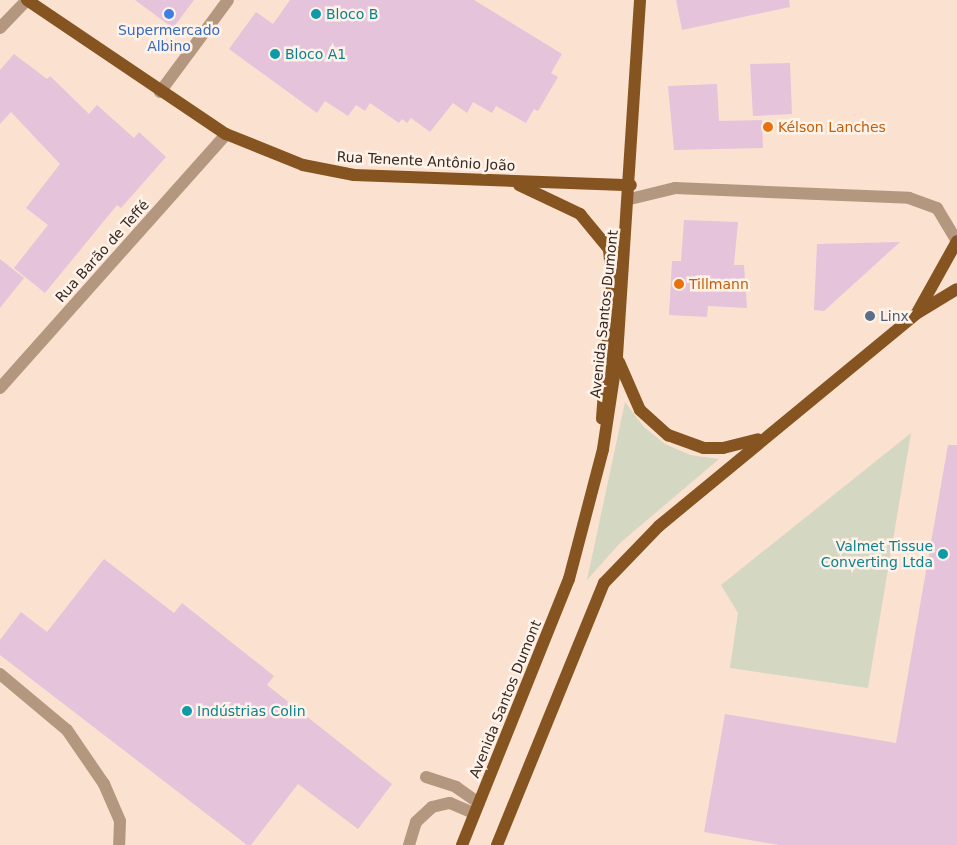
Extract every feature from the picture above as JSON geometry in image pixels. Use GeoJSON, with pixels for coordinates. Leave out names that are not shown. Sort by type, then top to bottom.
{"type":"FeatureCollection","features":[{"type":"Feature","properties":{"kind":"main road","name":"Rua Tenente Antônio João"},"geometry":{"type":"LineString","coordinates":[[27,0],[160,92],[226,134],[278,157],[327,171],[510,181],[631,185]]}},
{"type":"Feature","properties":{"kind":"main road","name":"Avenida Santos Dumont"},"geometry":{"type":"LineString","coordinates":[[462,845],[568,579],[603,449],[617,356],[630,199],[640,0]]}},
{"type":"Feature","properties":{"kind":"main road"},"geometry":{"type":"LineString","coordinates":[[510,181],[580,214],[609,249],[612,285],[601,403],[603,449]]}},
{"type":"Feature","properties":{"kind":"main road"},"geometry":{"type":"LineString","coordinates":[[917,314],[957,241]]}},
{"type":"Feature","properties":{"kind":"main road"},"geometry":{"type":"LineString","coordinates":[[497,845],[572,653],[604,582],[620,562],[768,436],[917,314],[957,289]]}},
{"type":"Feature","properties":{"kind":"main road"},"geometry":{"type":"LineString","coordinates":[[617,356],[640,410],[668,436],[704,448],[724,448],[768,436]]}},
{"type":"Feature","properties":{"kind":"street"},"geometry":{"type":"LineString","coordinates":[[0,28],[27,0]]}},
{"type":"Feature","properties":{"kind":"street"},"geometry":{"type":"LineString","coordinates":[[160,92],[228,0]]}},
{"type":"Feature","properties":{"kind":"street","name":"Rua Barão de Teffé"},"geometry":{"type":"LineString","coordinates":[[0,388],[226,134]]}},
{"type":"Feature","properties":{"kind":"street"},"geometry":{"type":"LineString","coordinates":[[630,199],[675,188],[909,198],[937,208],[957,241]]}},
{"type":"Feature","properties":{"kind":"street"},"geometry":{"type":"LineString","coordinates":[[0,674],[68,730],[104,784],[120,821],[119,845]]}},
{"type":"Feature","properties":{"kind":"street"},"geometry":{"type":"LineString","coordinates":[[426,777],[456,787],[476,808]]}},
{"type":"Feature","properties":{"kind":"street"},"geometry":{"type":"LineString","coordinates":[[408,845],[416,822],[432,808],[450,803],[476,808]]}},
{"type":"Feature","properties":{"kind":"green space"},"geometry":{"type":"Polygon","coordinates":[[[625,402],[644,427],[665,444],[690,455],[719,459],[620,543],[587,580],[625,402]]]}},
{"type":"Feature","properties":{"kind":"green space"},"geometry":{"type":"Polygon","coordinates":[[[911,433],[868,688],[730,668],[738,613],[721,585],[911,433]]]}},
{"type":"Feature","properties":{"kind":"building","name":"Supermercado Albino"},"geometry":{"type":"Polygon","coordinates":[[[135,0],[194,0],[173,28],[135,0]]]}},
{"type":"Feature","properties":{"kind":"building"},"geometry":{"type":"Polygon","coordinates":[[[290,0],[474,0],[562,54],[551,73],[558,77],[538,111],[534,109],[526,123],[496,106],[492,113],[473,102],[467,113],[453,103],[430,132],[411,118],[407,123],[402,119],[399,123],[370,103],[365,111],[356,105],[348,116],[325,101],[317,113],[229,49],[256,12],[273,24],[290,0]]]}},
{"type":"Feature","properties":{"kind":"building"},"geometry":{"type":"Polygon","coordinates":[[[676,0],[789,0],[790,7],[682,30],[676,0]]]}},
{"type":"Feature","properties":{"kind":"building"},"geometry":{"type":"Polygon","coordinates":[[[14,54],[47,79],[50,76],[89,114],[97,105],[134,138],[139,132],[166,157],[121,208],[117,205],[45,293],[14,268],[48,225],[26,208],[60,164],[11,112],[0,124],[0,70],[14,54]]]}},
{"type":"Feature","properties":{"kind":"building"},"geometry":{"type":"Polygon","coordinates":[[[790,63],[792,114],[753,116],[750,64],[790,63]]]}},
{"type":"Feature","properties":{"kind":"building"},"geometry":{"type":"Polygon","coordinates":[[[717,84],[719,121],[762,120],[763,148],[674,150],[668,86],[717,84]]]}},
{"type":"Feature","properties":{"kind":"building"},"geometry":{"type":"Polygon","coordinates":[[[684,220],[738,222],[734,265],[744,265],[747,308],[708,306],[707,317],[669,315],[672,261],[681,261],[684,220]]]}},
{"type":"Feature","properties":{"kind":"building","name":"Linx"},"geometry":{"type":"Polygon","coordinates":[[[900,242],[824,311],[814,310],[817,244],[900,242]]]}},
{"type":"Feature","properties":{"kind":"building"},"geometry":{"type":"Polygon","coordinates":[[[0,259],[24,278],[0,308],[0,259]]]}},
{"type":"Feature","properties":{"kind":"building","name":"Valmet Tissue Converting Ltda"},"geometry":{"type":"Polygon","coordinates":[[[948,445],[957,445],[957,845],[779,845],[704,832],[725,714],[896,743],[948,445]]]}},
{"type":"Feature","properties":{"kind":"building","name":"Indústrias Colin"},"geometry":{"type":"Polygon","coordinates":[[[104,559],[174,613],[182,603],[274,676],[267,685],[392,784],[358,829],[298,784],[251,845],[247,845],[0,655],[0,640],[21,612],[47,632],[104,559]]]}},
{"type":"Feature","properties":{"kind":"place","name":"Supermercado Albino"},"geometry":{"type":"Point","coordinates":[169,14]}},
{"type":"Feature","properties":{"kind":"place","name":"Bloco B"},"geometry":{"type":"Point","coordinates":[316,14]}},
{"type":"Feature","properties":{"kind":"place","name":"Bloco A1"},"geometry":{"type":"Point","coordinates":[275,54]}},
{"type":"Feature","properties":{"kind":"place","name":"Kélson Lanches"},"geometry":{"type":"Point","coordinates":[768,127]}},
{"type":"Feature","properties":{"kind":"place","name":"Tillmann"},"geometry":{"type":"Point","coordinates":[679,284]}},
{"type":"Feature","properties":{"kind":"place","name":"Linx"},"geometry":{"type":"Point","coordinates":[870,316]}},
{"type":"Feature","properties":{"kind":"place","name":"Valmet Tissue Converting Ltda"},"geometry":{"type":"Point","coordinates":[943,554]}},
{"type":"Feature","properties":{"kind":"place","name":"Indústrias Colin"},"geometry":{"type":"Point","coordinates":[187,711]}}]}
